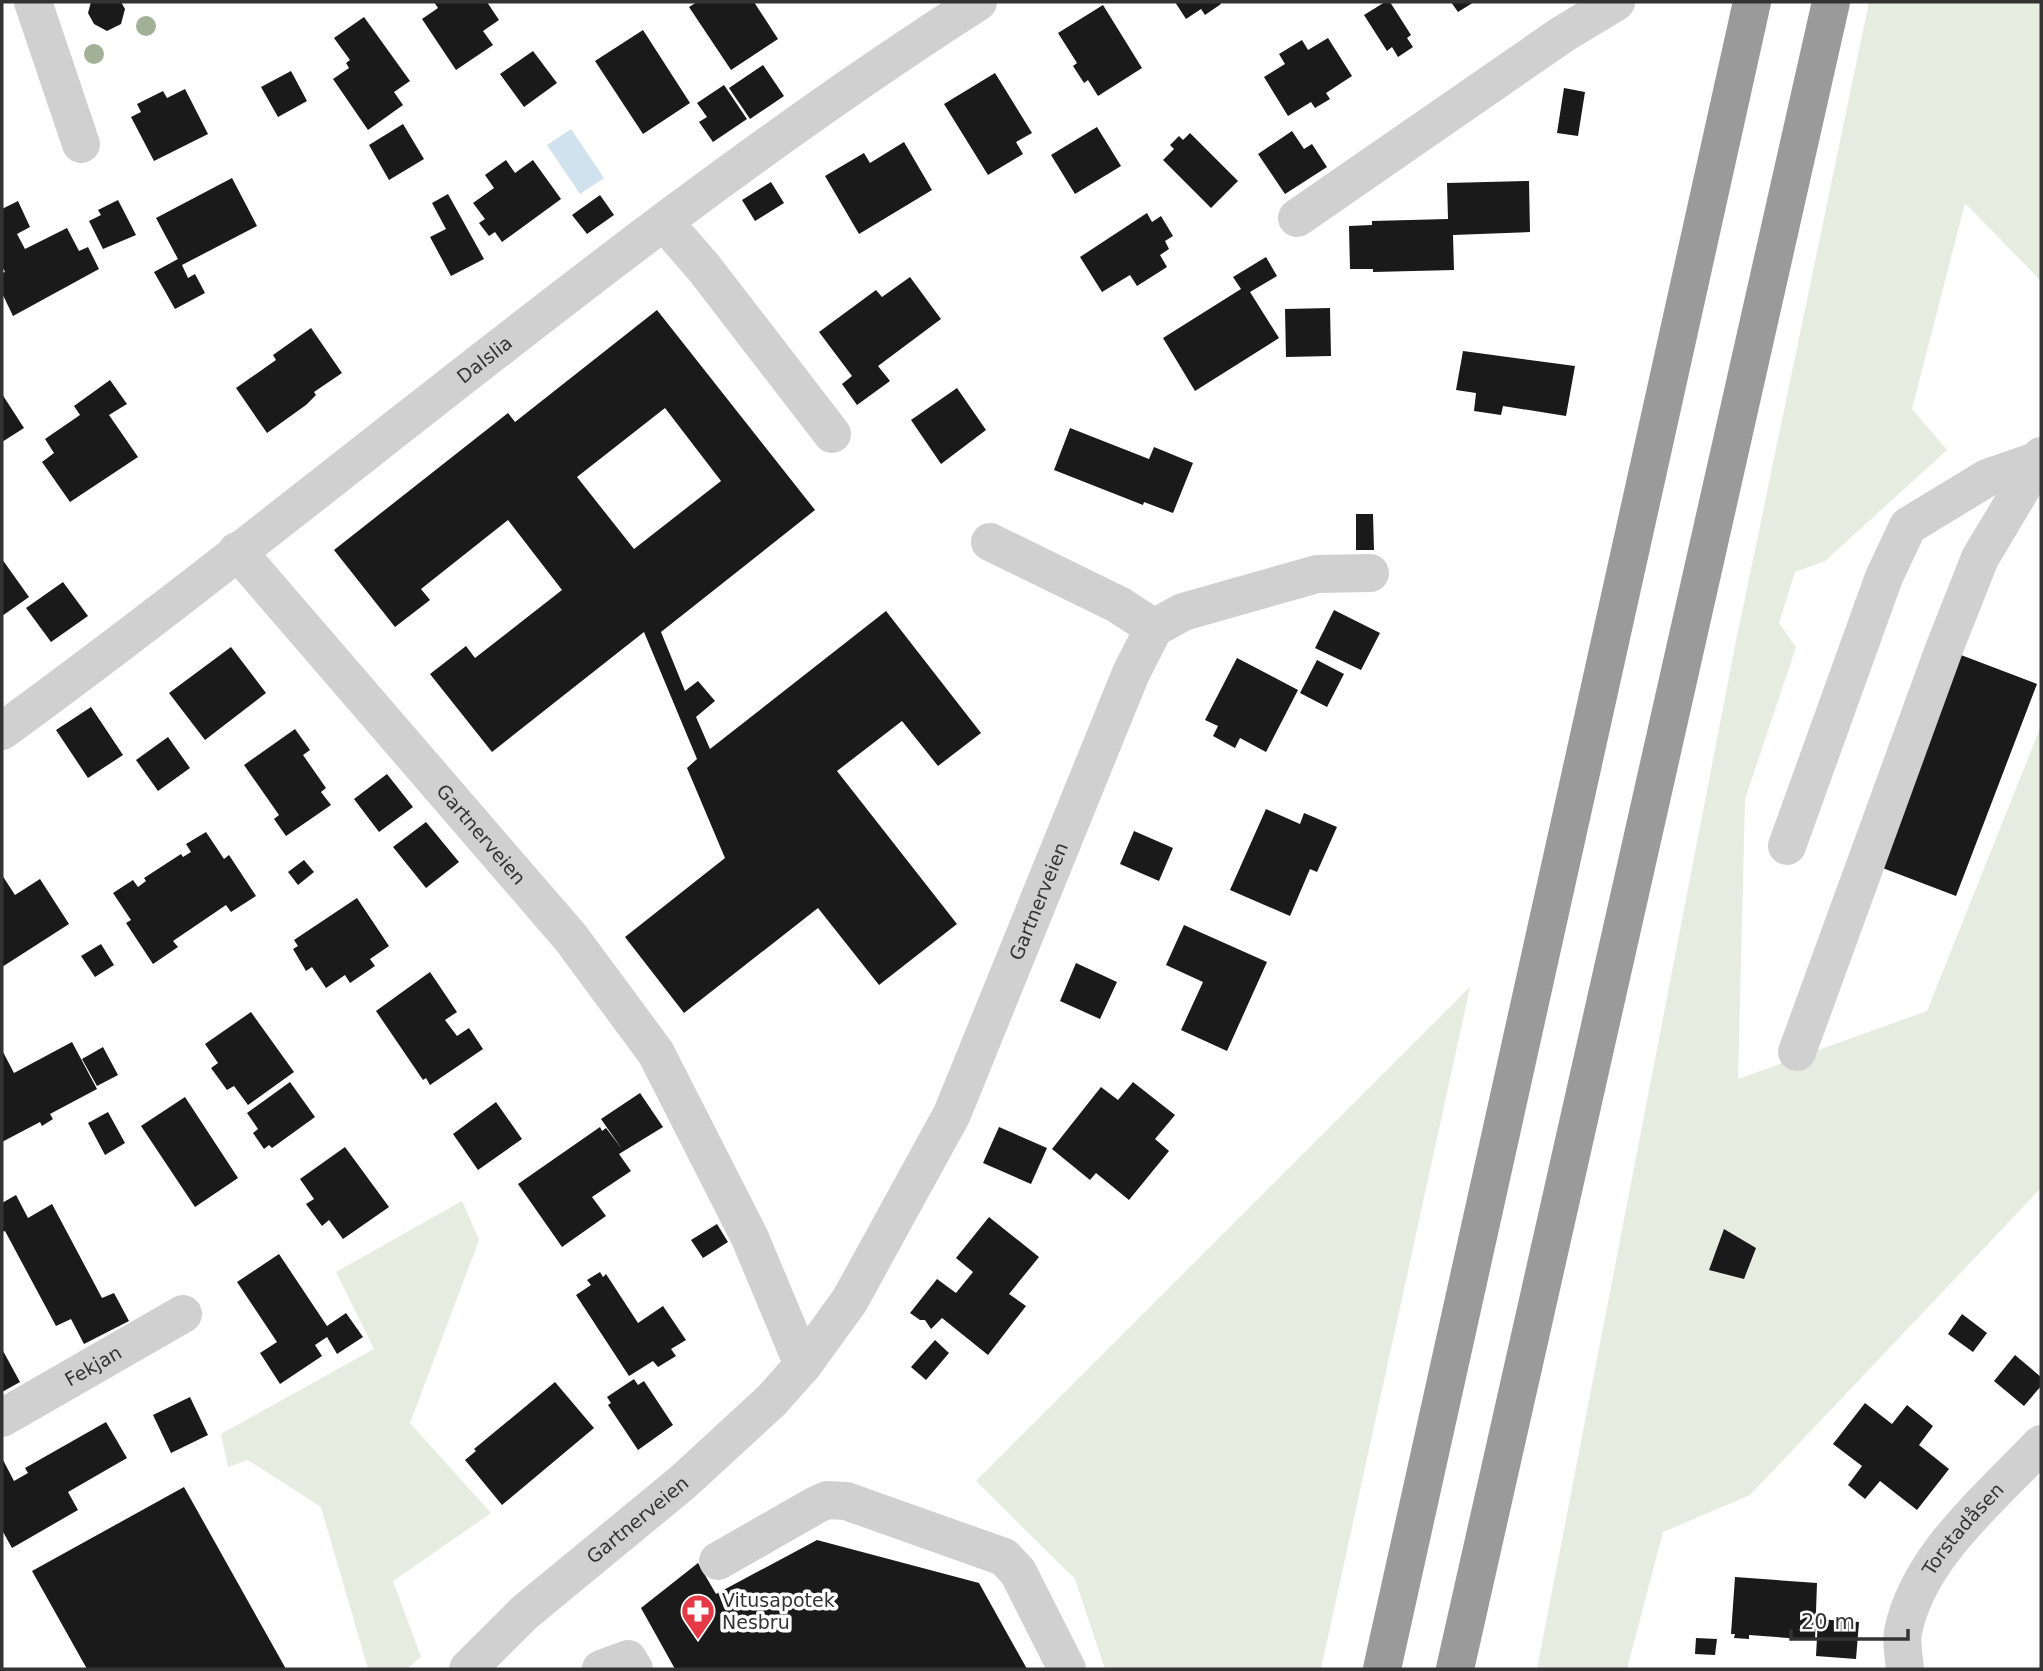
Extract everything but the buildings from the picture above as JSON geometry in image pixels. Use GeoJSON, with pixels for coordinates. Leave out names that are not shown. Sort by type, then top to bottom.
{"type":"FeatureCollection","features":[{"type":"Feature","properties":{"kind":"highway"},"geometry":{"type":"LineString","coordinates":[[1382,1669],[1752,2]]}},
{"type":"Feature","properties":{"kind":"highway"},"geometry":{"type":"LineString","coordinates":[[1455,1669],[1740,418],[1831,2]]}},
{"type":"Feature","properties":{"kind":"street"},"geometry":{"type":"LineString","coordinates":[[33,2],[81,144]]}},
{"type":"Feature","properties":{"kind":"street","name":"Dalslia"},"geometry":{"type":"LineString","coordinates":[[2,731],[98,660],[664,222],[878,66],[978,2]]}},
{"type":"Feature","properties":{"kind":"street"},"geometry":{"type":"LineString","coordinates":[[1297,218],[1563,34],[1616,2]]}},
{"type":"Feature","properties":{"kind":"street"},"geometry":{"type":"LineString","coordinates":[[664,222],[704,268],[832,434]]}},
{"type":"Feature","properties":{"kind":"street"},"geometry":{"type":"LineString","coordinates":[[1797,1052],[1944,649],[1980,558],[2040,458]]}},
{"type":"Feature","properties":{"kind":"street"},"geometry":{"type":"LineString","coordinates":[[1787,846],[1884,576],[1908,526],[1987,478],[2040,458]]}},
{"type":"Feature","properties":{"kind":"street"},"geometry":{"type":"LineString","coordinates":[[990,542],[1119,605],[1154,628],[1183,612],[1317,574],[1370,573]]}},
{"type":"Feature","properties":{"kind":"street","name":"Gartnerveien"},"geometry":{"type":"LineString","coordinates":[[237,551],[571,938],[656,1053],[750,1238],[803,1365]]}},
{"type":"Feature","properties":{"kind":"street","name":"Gartnerveien"},"geometry":{"type":"LineString","coordinates":[[468,1669],[524,1614],[683,1482],[772,1400],[803,1365],[850,1300],[951,1114],[1132,673],[1154,628]]}},
{"type":"Feature","properties":{"kind":"street","name":"Fekjan"},"geometry":{"type":"LineString","coordinates":[[2,1418],[183,1314]]}},
{"type":"Feature","properties":{"kind":"street","name":"Torstadåsen"},"geometry":{"type":"LineString","coordinates":[[1905,1669],[1903,1634],[1917,1589],[1953,1539],[2041,1444]]}},
{"type":"Feature","properties":{"kind":"street"},"geometry":{"type":"LineString","coordinates":[[718,1561],[816,1505],[827,1500],[846,1501],[1004,1557],[1018,1572],[1067,1669]]}},
{"type":"Feature","properties":{"kind":"street"},"geometry":{"type":"LineString","coordinates":[[601,1669],[628,1659],[634,1669]]}},
{"type":"Feature","properties":{"kind":"shaded area"},"geometry":{"type":"Polygon","coordinates":[[[1869,2],[2041,2],[2041,281],[1965,203],[1912,409],[1947,450],[1825,561],[1795,572],[1779,623],[1796,647],[1745,799],[1738,1079],[1927,1011],[2041,726],[2041,1188],[1750,1495],[1663,1532],[1627,1669],[1537,1669],[1735,646],[1869,2]]]}},
{"type":"Feature","properties":{"kind":"shaded area"},"geometry":{"type":"Polygon","coordinates":[[[1470,987],[1321,1669],[1105,1669],[1075,1579],[976,1481],[1470,987]]]}},
{"type":"Feature","properties":{"kind":"shaded area"},"geometry":{"type":"Polygon","coordinates":[[[462,1201],[479,1240],[410,1423],[491,1513],[393,1581],[421,1657],[407,1669],[368,1669],[321,1507],[248,1460],[228,1467],[221,1434],[374,1349],[336,1272],[462,1201]]]}},
{"type":"Feature","properties":{"kind":"water"},"geometry":{"type":"Polygon","coordinates":[[[571,129],[604,178],[580,194],[547,145],[571,129]]]}},
{"type":"Feature","properties":{"kind":"place","name":"Vitusapotek Nesbru"},"geometry":{"type":"Point","coordinates":[698,1641]}}]}
